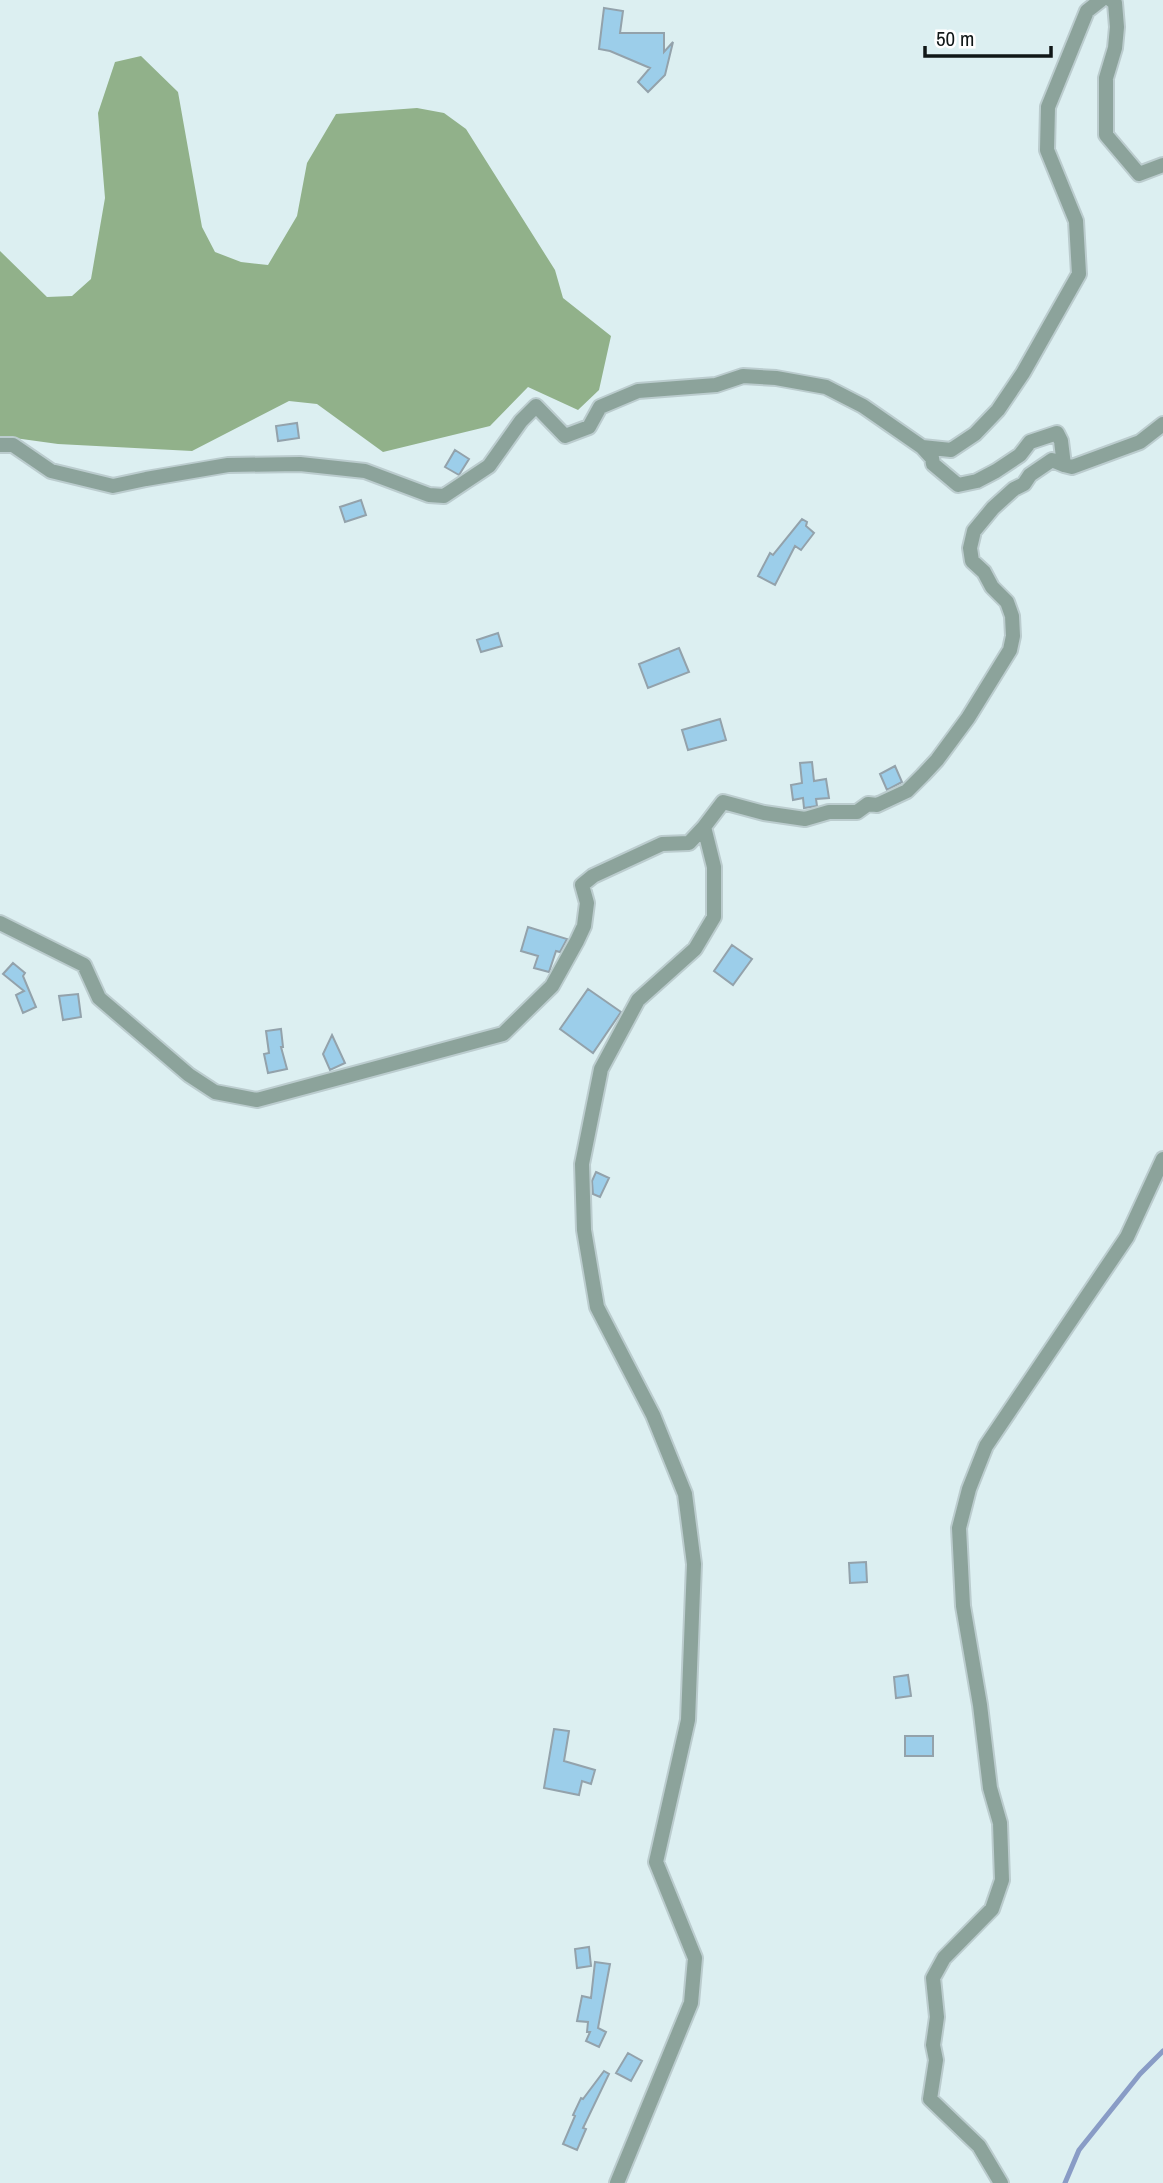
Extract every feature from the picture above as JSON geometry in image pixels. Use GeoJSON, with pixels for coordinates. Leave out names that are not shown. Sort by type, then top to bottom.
{"type":"FeatureCollection","features":[{"type":"Feature","properties":{"kind":"street"},"geometry":{"type":"LineString","coordinates":[[922,447],[951,450],[975,434],[998,410],[1023,373],[1079,274],[1076,221],[1047,150],[1048,107],[1087,11],[1101,0]]}},
{"type":"Feature","properties":{"kind":"street"},"geometry":{"type":"LineString","coordinates":[[1111,0],[1115,3],[1118,27],[1106,78],[1106,135],[1139,174],[1163,165]]}},
{"type":"Feature","properties":{"kind":"street"},"geometry":{"type":"LineString","coordinates":[[0,445],[13,445],[51,471],[113,486],[228,465],[299,464],[365,471],[429,495],[444,496],[489,466],[536,406],[565,436],[589,427],[600,407],[638,391],[716,385],[743,376],[776,378],[826,387],[863,406],[922,447],[932,458],[933,464],[958,485],[977,481],[1020,455],[1030,442],[1057,433],[1064,465]]}},
{"type":"Feature","properties":{"kind":"street"},"geometry":{"type":"LineString","coordinates":[[0,923],[84,965],[99,998],[189,1075],[215,1093],[257,1101],[503,1034],[552,986],[584,926],[587,903],[582,886],[593,876],[662,844],[689,843],[723,802],[764,813],[805,819],[830,812],[856,812],[868,804],[877,804],[906,791],[937,760],[968,718],[1010,650],[1013,636],[1012,616],[1007,602],[972,561],[970,548],[974,531],[993,508],[1014,489],[1024,484],[1030,475],[1052,460],[1072,467],[1132,446],[1163,424]]}},
{"type":"Feature","properties":{"kind":"street"},"geometry":{"type":"LineString","coordinates":[[617,2183],[691,2003],[695,1958],[656,1862],[688,1720],[694,1564],[685,1494],[653,1415],[597,1307],[584,1230],[582,1164],[601,1069],[638,1000],[695,949],[714,917],[714,867],[704,827]]}},
{"type":"Feature","properties":{"kind":"street"},"geometry":{"type":"LineString","coordinates":[[1001,2183],[979,2146],[930,2099],[936,2060],[933,2045],[937,2017],[933,1978],[944,1958],[992,1909],[1002,1880],[1000,1824],[990,1788],[980,1705],[963,1606],[959,1528],[969,1489],[986,1446],[1127,1237],[1163,1159]]}},
{"type":"Feature","properties":{"kind":"green space"},"geometry":{"type":"Polygon","coordinates":[[[141,56],[178,92],[202,227],[215,252],[241,262],[268,265],[297,216],[307,163],[336,114],[417,108],[444,113],[466,129],[555,270],[563,298],[611,336],[599,390],[578,410],[528,387],[490,426],[383,452],[317,404],[289,401],[192,451],[58,444],[0,436],[0,251],[47,297],[72,296],[91,279],[105,198],[98,113],[115,62],[141,56]]]}},
{"type":"Feature","properties":{"kind":"building"},"geometry":{"type":"Polygon","coordinates":[[[604,8],[623,11],[620,33],[664,33],[664,52],[673,42],[665,75],[648,92],[638,82],[650,68],[599,49],[604,8]]]}},
{"type":"Feature","properties":{"kind":"building"},"geometry":{"type":"Polygon","coordinates":[[[297,423],[299,438],[278,441],[276,426],[297,423]]]}},
{"type":"Feature","properties":{"kind":"building"},"geometry":{"type":"Polygon","coordinates":[[[455,450],[469,459],[459,475],[445,467],[455,450]]]}},
{"type":"Feature","properties":{"kind":"building"},"geometry":{"type":"Polygon","coordinates":[[[361,500],[366,515],[345,522],[340,507],[361,500]]]}},
{"type":"Feature","properties":{"kind":"building"},"geometry":{"type":"Polygon","coordinates":[[[802,519],[814,533],[801,550],[795,546],[775,585],[758,576],[770,553],[773,555],[802,519]]]}},
{"type":"Feature","properties":{"kind":"building"},"geometry":{"type":"Polygon","coordinates":[[[498,633],[502,646],[481,652],[477,640],[498,633]]]}},
{"type":"Feature","properties":{"kind":"building"},"geometry":{"type":"Polygon","coordinates":[[[679,648],[689,672],[648,688],[639,664],[679,648]]]}},
{"type":"Feature","properties":{"kind":"building"},"geometry":{"type":"Polygon","coordinates":[[[720,719],[726,740],[688,750],[682,730],[720,719]]]}},
{"type":"Feature","properties":{"kind":"building"},"geometry":{"type":"Polygon","coordinates":[[[812,762],[814,781],[826,779],[829,798],[816,799],[817,806],[804,808],[803,798],[793,800],[791,785],[802,783],[800,763],[812,762]]]}},
{"type":"Feature","properties":{"kind":"building"},"geometry":{"type":"Polygon","coordinates":[[[895,766],[902,782],[887,790],[880,774],[895,766]]]}},
{"type":"Feature","properties":{"kind":"building"},"geometry":{"type":"Polygon","coordinates":[[[528,927],[567,939],[560,952],[556,951],[549,972],[534,968],[538,956],[521,951],[528,927]]]}},
{"type":"Feature","properties":{"kind":"building"},"geometry":{"type":"Polygon","coordinates":[[[732,945],[752,959],[733,985],[714,971],[732,945]]]}},
{"type":"Feature","properties":{"kind":"building"},"geometry":{"type":"Polygon","coordinates":[[[13,963],[25,973],[23,976],[36,1007],[23,1013],[16,995],[24,991],[3,974],[13,963]]]}},
{"type":"Feature","properties":{"kind":"building"},"geometry":{"type":"Polygon","coordinates":[[[588,989],[621,1012],[593,1053],[560,1029],[588,989]]]}},
{"type":"Feature","properties":{"kind":"building"},"geometry":{"type":"Polygon","coordinates":[[[78,994],[81,1017],[63,1020],[59,996],[78,994]]]}},
{"type":"Feature","properties":{"kind":"building"},"geometry":{"type":"Polygon","coordinates":[[[281,1029],[281,1047],[287,1069],[268,1073],[264,1054],[269,1053],[266,1031],[281,1029]]]}},
{"type":"Feature","properties":{"kind":"building"},"geometry":{"type":"Polygon","coordinates":[[[332,1035],[345,1063],[330,1070],[323,1054],[332,1035]]]}},
{"type":"Feature","properties":{"kind":"building"},"geometry":{"type":"Polygon","coordinates":[[[596,1172],[609,1178],[600,1197],[593,1194],[592,1181],[596,1172]]]}},
{"type":"Feature","properties":{"kind":"building"},"geometry":{"type":"Polygon","coordinates":[[[866,1562],[867,1582],[850,1583],[849,1563],[866,1562]]]}},
{"type":"Feature","properties":{"kind":"building"},"geometry":{"type":"Polygon","coordinates":[[[908,1675],[911,1696],[896,1698],[894,1677],[908,1675]]]}},
{"type":"Feature","properties":{"kind":"building"},"geometry":{"type":"Polygon","coordinates":[[[554,1729],[569,1731],[564,1761],[595,1770],[591,1784],[582,1781],[579,1795],[544,1788],[554,1729]]]}},
{"type":"Feature","properties":{"kind":"building"},"geometry":{"type":"Polygon","coordinates":[[[905,1736],[933,1736],[933,1756],[905,1756],[905,1736]]]}},
{"type":"Feature","properties":{"kind":"building"},"geometry":{"type":"Polygon","coordinates":[[[589,1947],[591,1966],[577,1968],[575,1949],[589,1947]]]}},
{"type":"Feature","properties":{"kind":"building"},"geometry":{"type":"Polygon","coordinates":[[[595,1962],[610,1964],[598,2028],[606,2032],[599,2047],[586,2041],[590,2032],[587,2032],[588,2022],[577,2021],[582,1996],[591,1998],[595,1962]]]}},
{"type":"Feature","properties":{"kind":"building"},"geometry":{"type":"Polygon","coordinates":[[[628,2053],[642,2061],[631,2081],[616,2073],[628,2053]]]}},
{"type":"Feature","properties":{"kind":"building"},"geometry":{"type":"Polygon","coordinates":[[[604,2071],[609,2074],[583,2128],[586,2129],[577,2150],[563,2144],[581,2098],[583,2099],[604,2071]]]}},
{"type":"Feature","properties":{"kind":"waterway"},"geometry":{"type":"LineString","coordinates":[[1065,2183],[1079,2150],[1140,2074],[1163,2051]]}}]}
